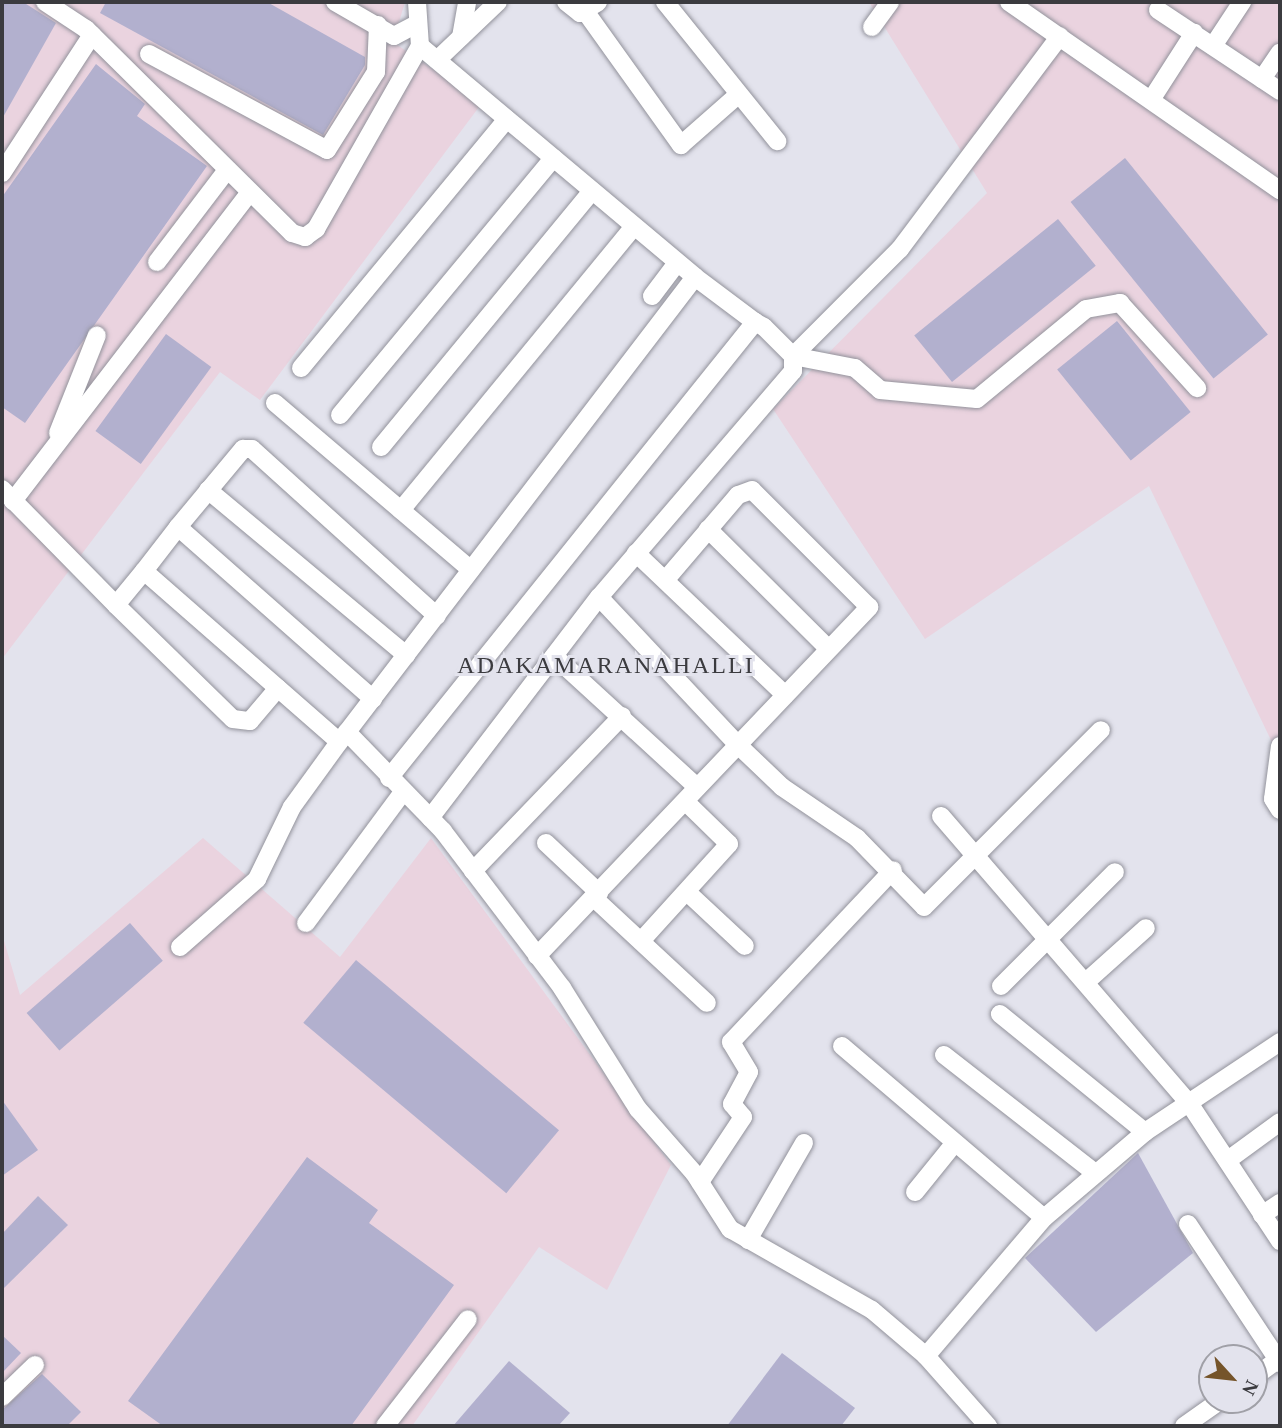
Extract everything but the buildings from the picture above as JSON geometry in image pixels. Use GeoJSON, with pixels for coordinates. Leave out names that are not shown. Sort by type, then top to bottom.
{"type":"FeatureCollection","features":[{"type":"Feature","properties":{"kind":"street"},"geometry":{"type":"LineString","coordinates":[[46,2],[89,32],[292,233],[305,237],[316,229],[420,46],[417,2]]}},
{"type":"Feature","properties":{"kind":"street"},"geometry":{"type":"LineString","coordinates":[[335,2],[394,36],[418,23]]}},
{"type":"Feature","properties":{"kind":"street"},"geometry":{"type":"LineString","coordinates":[[461,37],[467,2]]}},
{"type":"Feature","properties":{"kind":"street"},"geometry":{"type":"LineString","coordinates":[[437,60],[498,2]]}},
{"type":"Feature","properties":{"kind":"street"},"geometry":{"type":"LineString","coordinates":[[566,2],[591,7],[681,145],[738,95]]}},
{"type":"Feature","properties":{"kind":"street"},"geometry":{"type":"LineString","coordinates":[[665,2],[777,141]]}},
{"type":"Feature","properties":{"kind":"street"},"geometry":{"type":"LineString","coordinates":[[872,27],[890,2]]}},
{"type":"Feature","properties":{"kind":"street"},"geometry":{"type":"LineString","coordinates":[[1009,2],[1280,190]]}},
{"type":"Feature","properties":{"kind":"street"},"geometry":{"type":"LineString","coordinates":[[1213,46],[1242,2]]}},
{"type":"Feature","properties":{"kind":"street"},"geometry":{"type":"LineString","coordinates":[[1158,10],[1280,92]]}},
{"type":"Feature","properties":{"kind":"street"},"geometry":{"type":"LineString","coordinates":[[149,54],[327,150],[376,72],[378,25]]}},
{"type":"Feature","properties":{"kind":"street"},"geometry":{"type":"LineString","coordinates":[[2,173],[89,32]]}},
{"type":"Feature","properties":{"kind":"street"},"geometry":{"type":"LineString","coordinates":[[1150,100],[1194,33]]}},
{"type":"Feature","properties":{"kind":"street"},"geometry":{"type":"LineString","coordinates":[[430,818],[599,597],[793,371],[793,356],[900,249],[1060,36]]}},
{"type":"Feature","properties":{"kind":"street"},"geometry":{"type":"LineString","coordinates":[[420,46],[695,278],[755,322],[793,356],[855,368],[880,390],[976,399],[1086,309],[1120,303],[1197,388]]}},
{"type":"Feature","properties":{"kind":"street"},"geometry":{"type":"LineString","coordinates":[[1262,79],[1280,52]]}},
{"type":"Feature","properties":{"kind":"street"},"geometry":{"type":"LineString","coordinates":[[301,368],[507,119]]}},
{"type":"Feature","properties":{"kind":"street"},"geometry":{"type":"LineString","coordinates":[[340,415],[553,158]]}},
{"type":"Feature","properties":{"kind":"street"},"geometry":{"type":"LineString","coordinates":[[158,261],[227,170]]}},
{"type":"Feature","properties":{"kind":"street"},"geometry":{"type":"LineString","coordinates":[[381,447],[592,191]]}},
{"type":"Feature","properties":{"kind":"street"},"geometry":{"type":"LineString","coordinates":[[250,192],[50,452],[7,495],[233,719],[250,721],[278,688]]}},
{"type":"Feature","properties":{"kind":"street"},"geometry":{"type":"LineString","coordinates":[[401,510],[634,226]]}},
{"type":"Feature","properties":{"kind":"street"},"geometry":{"type":"LineString","coordinates":[[652,296],[677,263]]}},
{"type":"Feature","properties":{"kind":"street"},"geometry":{"type":"LineString","coordinates":[[180,947],[257,879],[292,807],[343,737],[695,278]]}},
{"type":"Feature","properties":{"kind":"street"},"geometry":{"type":"LineString","coordinates":[[388,778],[755,322]]}},
{"type":"Feature","properties":{"kind":"street"},"geometry":{"type":"LineString","coordinates":[[50,452],[97,335]]}},
{"type":"Feature","properties":{"kind":"street"},"geometry":{"type":"LineString","coordinates":[[87,360],[120,361]]}},
{"type":"Feature","properties":{"kind":"street"},"geometry":{"type":"LineString","coordinates":[[275,403],[471,570]]}},
{"type":"Feature","properties":{"kind":"street"},"geometry":{"type":"LineString","coordinates":[[116,605],[243,449],[252,449],[436,616]]}},
{"type":"Feature","properties":{"kind":"street"},"geometry":{"type":"LineString","coordinates":[[537,956],[869,607],[752,490],[738,495],[667,578]]}},
{"type":"Feature","properties":{"kind":"street"},"geometry":{"type":"LineString","coordinates":[[208,491],[406,655]]}},
{"type":"Feature","properties":{"kind":"street"},"geometry":{"type":"LineString","coordinates":[[178,527],[373,699]]}},
{"type":"Feature","properties":{"kind":"street"},"geometry":{"type":"LineString","coordinates":[[708,529],[829,649]]}},
{"type":"Feature","properties":{"kind":"street"},"geometry":{"type":"LineString","coordinates":[[636,553],[667,578],[785,695]]}},
{"type":"Feature","properties":{"kind":"street"},"geometry":{"type":"LineString","coordinates":[[144,572],[278,688],[343,737],[430,818],[537,956],[638,1109],[700,1182],[730,1230],[872,1310],[926,1356],[988,1426]]}},
{"type":"Feature","properties":{"kind":"street"},"geometry":{"type":"LineString","coordinates":[[599,597],[737,744],[782,787],[893,870],[924,907],[1101,730]]}},
{"type":"Feature","properties":{"kind":"street"},"geometry":{"type":"LineString","coordinates":[[554,656],[622,716],[691,795],[729,844],[640,941]]}},
{"type":"Feature","properties":{"kind":"street"},"geometry":{"type":"LineString","coordinates":[[473,871],[622,716]]}},
{"type":"Feature","properties":{"kind":"street"},"geometry":{"type":"LineString","coordinates":[[1280,746],[1273,799],[1280,810]]}},
{"type":"Feature","properties":{"kind":"street"},"geometry":{"type":"LineString","coordinates":[[306,923],[403,792]]}},
{"type":"Feature","properties":{"kind":"street"},"geometry":{"type":"LineString","coordinates":[[941,816],[977,852],[1051,937],[1191,1106],[1280,1241]]}},
{"type":"Feature","properties":{"kind":"street"},"geometry":{"type":"LineString","coordinates":[[547,843],[640,941],[707,1003]]}},
{"type":"Feature","properties":{"kind":"street"},"geometry":{"type":"LineString","coordinates":[[700,1182],[743,1117],[732,1104],[749,1072],[731,1042],[893,870]]}},
{"type":"Feature","properties":{"kind":"street"},"geometry":{"type":"LineString","coordinates":[[1001,986],[1115,872]]}},
{"type":"Feature","properties":{"kind":"street"},"geometry":{"type":"LineString","coordinates":[[687,892],[745,946]]}},
{"type":"Feature","properties":{"kind":"street"},"geometry":{"type":"LineString","coordinates":[[1087,981],[1146,928]]}},
{"type":"Feature","properties":{"kind":"street"},"geometry":{"type":"LineString","coordinates":[[1000,1014],[1145,1132]]}},
{"type":"Feature","properties":{"kind":"street"},"geometry":{"type":"LineString","coordinates":[[926,1356],[1044,1218],[1145,1132],[1191,1106],[1280,1042]]}},
{"type":"Feature","properties":{"kind":"street"},"geometry":{"type":"LineString","coordinates":[[842,1046],[953,1145],[1044,1218]]}},
{"type":"Feature","properties":{"kind":"street"},"geometry":{"type":"LineString","coordinates":[[944,1055],[1095,1173]]}},
{"type":"Feature","properties":{"kind":"street"},"geometry":{"type":"LineString","coordinates":[[1227,1160],[1280,1122]]}},
{"type":"Feature","properties":{"kind":"street"},"geometry":{"type":"LineString","coordinates":[[748,1240],[804,1143]]}},
{"type":"Feature","properties":{"kind":"street"},"geometry":{"type":"LineString","coordinates":[[915,1192],[953,1145]]}},
{"type":"Feature","properties":{"kind":"street"},"geometry":{"type":"LineString","coordinates":[[1262,1216],[1280,1203]]}},
{"type":"Feature","properties":{"kind":"street"},"geometry":{"type":"LineString","coordinates":[[1188,1224],[1279,1361]]}},
{"type":"Feature","properties":{"kind":"street"},"geometry":{"type":"LineString","coordinates":[[385,1426],[468,1319]]}},
{"type":"Feature","properties":{"kind":"street"},"geometry":{"type":"LineString","coordinates":[[2,1397],[35,1365]]}},
{"type":"Feature","properties":{"kind":"street"},"geometry":{"type":"LineString","coordinates":[[1184,1426],[1202,1414]]}},
{"type":"Feature","properties":{"kind":"shaded area"},"geometry":{"type":"Polygon","coordinates":[[[2,2],[405,2],[393,42],[482,103],[260,400],[220,372],[2,659],[2,2]]]}},
{"type":"Feature","properties":{"kind":"shaded area"},"geometry":{"type":"Polygon","coordinates":[[[869,2],[1280,2],[1280,759],[1149,486],[925,639],[773,409],[987,193],[869,2]]]}},
{"type":"Feature","properties":{"kind":"shaded area"},"geometry":{"type":"Polygon","coordinates":[[[203,838],[340,957],[431,838],[671,1165],[607,1290],[539,1247],[412,1426],[2,1426],[2,934],[20,995],[203,838]]]}},
{"type":"Feature","properties":{"kind":"district","name":"ADAKAMARANAHALLI"},"geometry":{"type":"Point","coordinates":[606,666]}}]}
